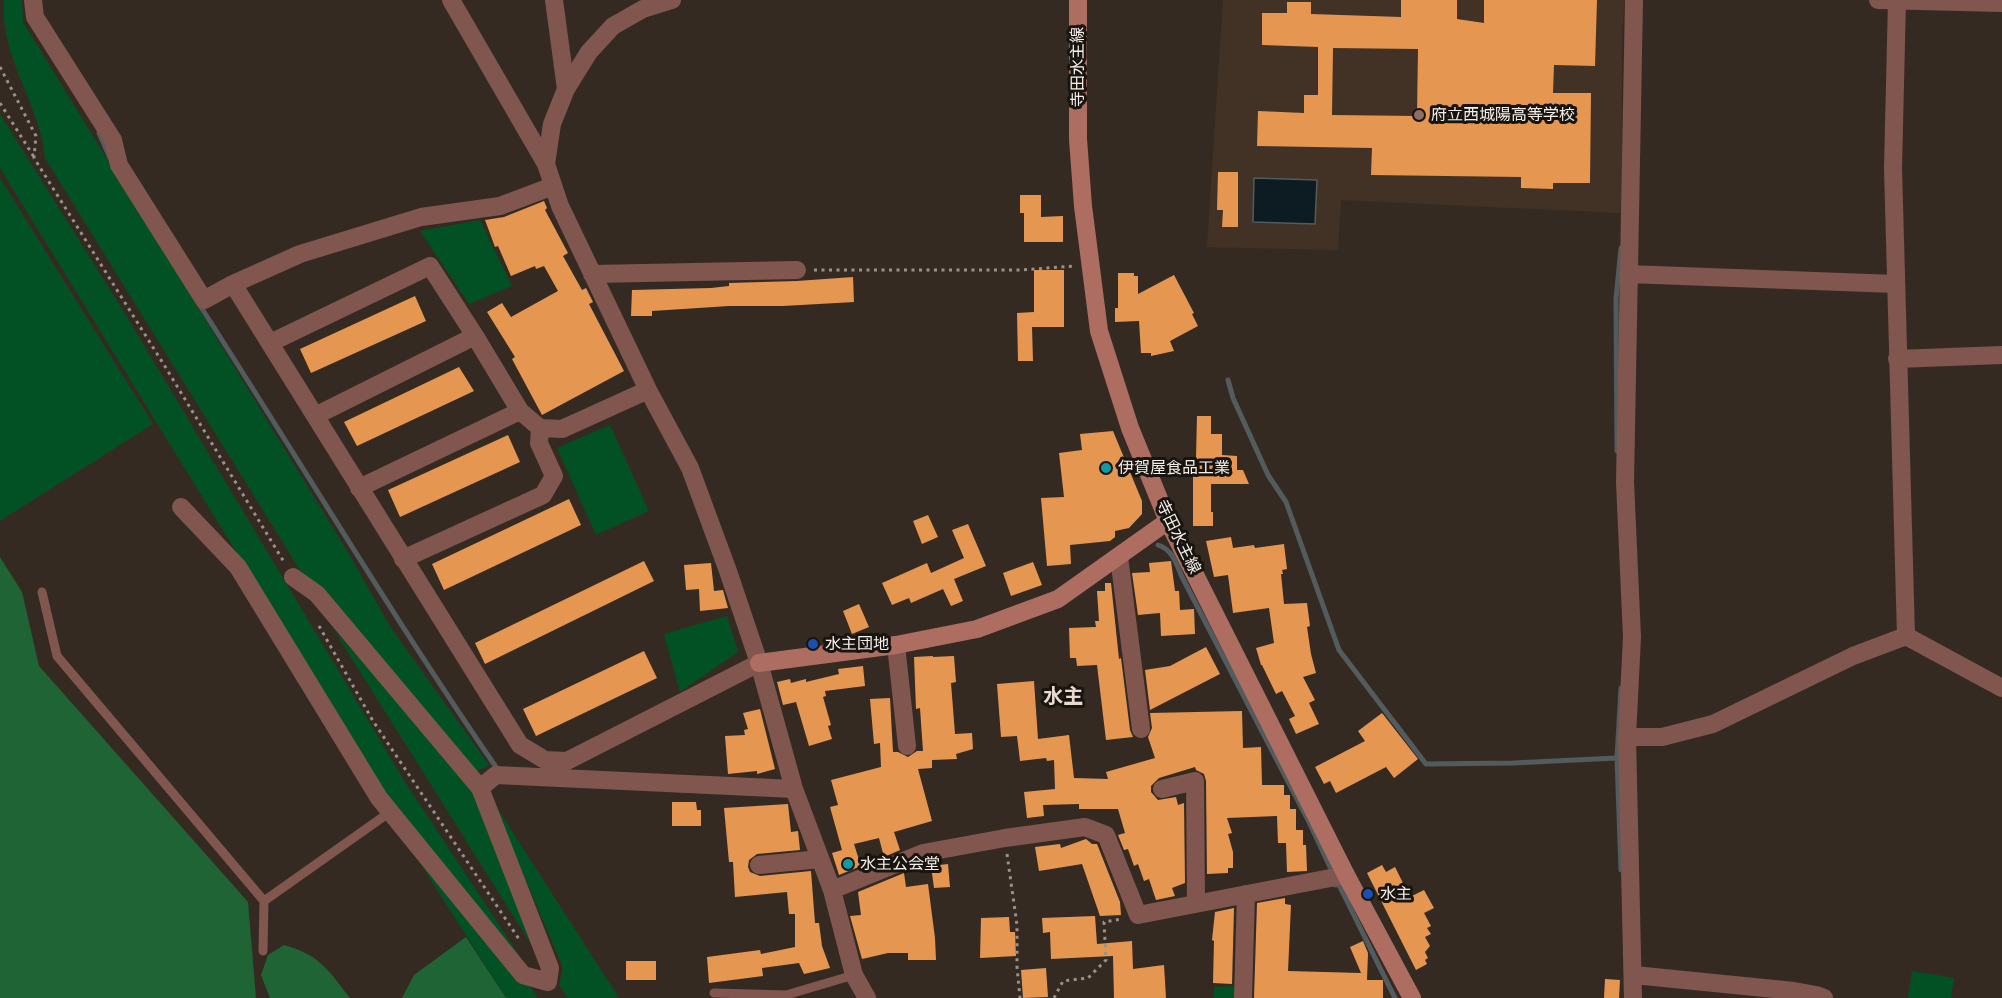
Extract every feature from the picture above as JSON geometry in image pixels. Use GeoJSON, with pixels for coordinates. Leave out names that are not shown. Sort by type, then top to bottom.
{"type":"FeatureCollection","features":[{"type":"Feature","properties":{"kind":"main road","name":"寺田水主線"},"geometry":{"type":"LineString","coordinates":[[1078,0],[1078,139],[1083,206],[1099,331],[1130,428],[1168,521],[1346,875],[1412,998]]}},
{"type":"Feature","properties":{"kind":"main road"},"geometry":{"type":"LineString","coordinates":[[759,663],[896,645],[977,629],[1058,599],[1168,521]]}},
{"type":"Feature","properties":{"kind":"street"},"geometry":{"type":"LineString","coordinates":[[33,0],[35,16],[113,140],[119,165],[204,300],[233,284],[300,254],[421,217],[500,206],[553,186]]}},
{"type":"Feature","properties":{"kind":"street"},"geometry":{"type":"LineString","coordinates":[[451,0],[546,164],[560,206],[592,274],[648,390],[690,468],[759,663],[794,789],[832,890],[854,975],[867,998]]}},
{"type":"Feature","properties":{"kind":"street"},"geometry":{"type":"LineString","coordinates":[[554,0],[566,89]]}},
{"type":"Feature","properties":{"kind":"street"},"geometry":{"type":"LineString","coordinates":[[546,164],[552,124],[566,89],[589,51],[613,26],[643,9],[672,0]]}},
{"type":"Feature","properties":{"kind":"street"},"geometry":{"type":"LineString","coordinates":[[1633,998],[1627,737],[1632,638],[1625,482],[1634,0]]}},
{"type":"Feature","properties":{"kind":"street"},"geometry":{"type":"LineString","coordinates":[[1878,0],[2002,3]]}},
{"type":"Feature","properties":{"kind":"street"},"geometry":{"type":"LineString","coordinates":[[1897,1],[1893,168],[1906,636]]}},
{"type":"Feature","properties":{"kind":"street"},"geometry":{"type":"LineString","coordinates":[[270,343],[430,266],[520,411],[540,428],[562,429],[648,390]]}},
{"type":"Feature","properties":{"kind":"street"},"geometry":{"type":"LineString","coordinates":[[592,274],[798,270]]}},
{"type":"Feature","properties":{"kind":"street"},"geometry":{"type":"LineString","coordinates":[[1628,274],[1895,284]]}},
{"type":"Feature","properties":{"kind":"street"},"geometry":{"type":"LineString","coordinates":[[233,284],[520,745],[545,760],[567,761],[759,663]]}},
{"type":"Feature","properties":{"kind":"street"},"geometry":{"type":"LineString","coordinates":[[315,416],[475,336]]}},
{"type":"Feature","properties":{"kind":"street"},"geometry":{"type":"LineString","coordinates":[[1897,360],[2002,355]]}},
{"type":"Feature","properties":{"kind":"street"},"geometry":{"type":"LineString","coordinates":[[359,488],[520,411]]}},
{"type":"Feature","properties":{"kind":"street"},"geometry":{"type":"LineString","coordinates":[[403,559],[543,495],[554,476],[539,443],[540,428]]}},
{"type":"Feature","properties":{"kind":"street"},"geometry":{"type":"LineString","coordinates":[[181,507],[238,567],[379,798],[523,975],[548,982],[550,968],[480,788],[317,594],[293,577]]}},
{"type":"Feature","properties":{"kind":"street"},"geometry":{"type":"LineString","coordinates":[[1119,557],[1141,729]]}},
{"type":"Feature","properties":{"kind":"street"},"geometry":{"type":"LineString","coordinates":[[1627,737],[1662,737],[1713,724],[1853,656],[1906,636],[2002,688]]}},
{"type":"Feature","properties":{"kind":"street"},"geometry":{"type":"LineString","coordinates":[[896,645],[907,746]]}},
{"type":"Feature","properties":{"kind":"street"},"geometry":{"type":"LineString","coordinates":[[480,788],[495,775],[794,789]]}},
{"type":"Feature","properties":{"kind":"street"},"geometry":{"type":"LineString","coordinates":[[1162,789],[1195,781],[1196,904]]}},
{"type":"Feature","properties":{"kind":"street"},"geometry":{"type":"LineString","coordinates":[[832,890],[923,853],[1005,838],[1085,827],[1106,835],[1138,915],[1346,875]]}},
{"type":"Feature","properties":{"kind":"street"},"geometry":{"type":"LineString","coordinates":[[759,865],[820,859]]}},
{"type":"Feature","properties":{"kind":"street"},"geometry":{"type":"LineString","coordinates":[[1243,998],[1246,894]]}},
{"type":"Feature","properties":{"kind":"street"},"geometry":{"type":"LineString","coordinates":[[1634,975],[1794,991],[1824,998]]}},
{"type":"Feature","properties":{"kind":"lane"},"geometry":{"type":"LineString","coordinates":[[42,592],[57,656],[264,901],[263,951]]}},
{"type":"Feature","properties":{"kind":"lane"},"geometry":{"type":"LineString","coordinates":[[264,901],[390,812]]}},
{"type":"Feature","properties":{"kind":"lane"},"geometry":{"type":"LineString","coordinates":[[714,993],[786,995],[854,975]]}},
{"type":"Feature","properties":{"kind":"path"},"geometry":{"type":"LineString","coordinates":[[0,67],[36,136],[34,158]]}},
{"type":"Feature","properties":{"kind":"path"},"geometry":{"type":"LineString","coordinates":[[0,103],[166,368],[293,577]]}},
{"type":"Feature","properties":{"kind":"path"},"geometry":{"type":"LineString","coordinates":[[798,270],[1020,270],[1078,266]]}},
{"type":"Feature","properties":{"kind":"path"},"geometry":{"type":"LineString","coordinates":[[315,618],[373,721],[522,944]]}},
{"type":"Feature","properties":{"kind":"path"},"geometry":{"type":"LineString","coordinates":[[1005,838],[1017,925],[1020,998]]}},
{"type":"Feature","properties":{"kind":"path"},"geometry":{"type":"LineString","coordinates":[[1054,998],[1063,981],[1088,978],[1106,960],[1104,922],[1138,915]]}},
{"type":"Feature","properties":{"kind":"shaded area","name":"府立西城陽高等学校"},"geometry":{"type":"Polygon","coordinates":[[[1223,0],[1625,0],[1622,30],[1622,213],[1341,200],[1338,250],[1207,247],[1223,0]]]}},
{"type":"Feature","properties":{"kind":"shaded area"},"geometry":{"type":"Polygon","coordinates":[[[1254,178],[1317,180],[1315,224],[1253,222],[1254,178]]]}},
{"type":"Feature","properties":{"kind":"green space"},"geometry":{"type":"Polygon","coordinates":[[[4,0],[22,0],[23,22],[349,554],[391,628],[489,765],[473,773],[303,575],[45,158],[36,119],[11,53],[4,18],[4,0]]]}},
{"type":"Feature","properties":{"kind":"green space"},"geometry":{"type":"Polygon","coordinates":[[[0,114],[124,312],[405,782],[521,958],[387,797],[0,168],[0,114]]]}},
{"type":"Feature","properties":{"kind":"green space"},"geometry":{"type":"Polygon","coordinates":[[[0,178],[153,424],[0,521],[0,178]]]}},
{"type":"Feature","properties":{"kind":"green space"},"geometry":{"type":"Polygon","coordinates":[[[480,220],[512,286],[469,304],[420,231],[480,220]]]}},
{"type":"Feature","properties":{"kind":"green space"},"geometry":{"type":"Polygon","coordinates":[[[610,425],[649,511],[596,535],[557,448],[610,425]]]}},
{"type":"Feature","properties":{"kind":"green space"},"geometry":{"type":"Polygon","coordinates":[[[0,557],[22,592],[39,666],[248,902],[256,998],[0,998],[0,557]]]}},
{"type":"Feature","properties":{"kind":"green space"},"geometry":{"type":"Polygon","coordinates":[[[727,616],[738,652],[680,692],[664,634],[727,616]]]}},
{"type":"Feature","properties":{"kind":"green space"},"geometry":{"type":"Polygon","coordinates":[[[332,627],[476,793],[541,960],[332,627]]]}},
{"type":"Feature","properties":{"kind":"green space"},"geometry":{"type":"Polygon","coordinates":[[[492,800],[619,998],[568,998],[559,985],[563,968],[492,800]]]}},
{"type":"Feature","properties":{"kind":"green space"},"geometry":{"type":"Polygon","coordinates":[[[390,816],[535,993],[538,998],[506,998],[390,816]]]}},
{"type":"Feature","properties":{"kind":"green space"},"geometry":{"type":"Polygon","coordinates":[[[466,937],[506,998],[402,998],[414,975],[466,937]]]}},
{"type":"Feature","properties":{"kind":"green space"},"geometry":{"type":"Polygon","coordinates":[[[284,945],[315,959],[350,998],[270,998],[261,975],[268,955],[284,945]]]}},
{"type":"Feature","properties":{"kind":"green space"},"geometry":{"type":"Polygon","coordinates":[[[1912,971],[1954,978],[1951,998],[1908,998],[1912,971]]]}},
{"type":"Feature","properties":{"kind":"green space"},"geometry":{"type":"Polygon","coordinates":[[[1236,986],[1236,998],[1214,998],[1214,987],[1236,986]]]}},
{"type":"Feature","properties":{"kind":"building"},"geometry":{"type":"Polygon","coordinates":[[[1401,0],[1457,0],[1457,19],[1484,23],[1484,0],[1597,0],[1595,66],[1554,65],[1553,93],[1591,93],[1590,183],[1553,183],[1553,189],[1521,188],[1521,177],[1371,175],[1372,148],[1257,146],[1258,111],[1304,113],[1304,95],[1318,95],[1318,47],[1262,45],[1262,13],[1287,13],[1287,2],[1311,2],[1311,14],[1401,17],[1401,0]],[[1333,48],[1332,115],[1417,116],[1418,49],[1333,48]]]}},
{"type":"Feature","properties":{"kind":"building"},"geometry":{"type":"Polygon","coordinates":[[[1218,172],[1238,172],[1238,227],[1222,227],[1223,210],[1217,210],[1218,172]]]}},
{"type":"Feature","properties":{"kind":"building"},"geometry":{"type":"Polygon","coordinates":[[[1020,195],[1041,195],[1041,217],[1063,216],[1063,242],[1024,242],[1024,213],[1020,213],[1020,195]]]}},
{"type":"Feature","properties":{"kind":"building"},"geometry":{"type":"Polygon","coordinates":[[[544,201],[547,208],[545,210],[568,253],[563,256],[582,290],[586,288],[593,302],[589,304],[624,371],[542,415],[512,359],[515,357],[487,312],[502,303],[511,317],[558,291],[544,266],[536,269],[535,266],[511,276],[498,246],[495,247],[485,220],[504,217],[544,201]]]}},
{"type":"Feature","properties":{"kind":"building"},"geometry":{"type":"Polygon","coordinates":[[[1034,270],[1064,270],[1064,327],[1032,327],[1033,361],[1018,361],[1017,313],[1034,312],[1034,270]]]}},
{"type":"Feature","properties":{"kind":"building"},"geometry":{"type":"Polygon","coordinates":[[[1118,273],[1134,273],[1134,276],[1138,276],[1138,294],[1174,275],[1194,313],[1192,314],[1198,326],[1170,341],[1174,351],[1151,356],[1151,353],[1141,353],[1139,321],[1115,322],[1115,308],[1118,308],[1118,273]]]}},
{"type":"Feature","properties":{"kind":"building"},"geometry":{"type":"Polygon","coordinates":[[[853,277],[854,302],[729,306],[652,311],[652,316],[631,316],[632,290],[711,288],[729,286],[729,283],[853,277]]]}},
{"type":"Feature","properties":{"kind":"building"},"geometry":{"type":"Polygon","coordinates":[[[415,296],[426,321],[311,373],[300,349],[415,296]]]}},
{"type":"Feature","properties":{"kind":"building"},"geometry":{"type":"Polygon","coordinates":[[[459,367],[474,391],[357,446],[344,422],[459,367]]]}},
{"type":"Feature","properties":{"kind":"building"},"geometry":{"type":"Polygon","coordinates":[[[1197,416],[1211,416],[1211,434],[1222,434],[1222,455],[1237,456],[1237,470],[1243,470],[1249,484],[1211,484],[1213,526],[1193,526],[1193,458],[1196,458],[1197,416]]]}},
{"type":"Feature","properties":{"kind":"building"},"geometry":{"type":"Polygon","coordinates":[[[1113,431],[1142,501],[1142,514],[1129,528],[1115,531],[1115,537],[1110,541],[1070,545],[1071,564],[1047,566],[1041,498],[1064,497],[1059,453],[1082,450],[1080,434],[1113,431]]]}},
{"type":"Feature","properties":{"kind":"building"},"geometry":{"type":"Polygon","coordinates":[[[508,435],[520,462],[400,517],[388,490],[508,435]]]}},
{"type":"Feature","properties":{"kind":"building"},"geometry":{"type":"Polygon","coordinates":[[[569,499],[581,525],[444,590],[432,564],[569,499]]]}},
{"type":"Feature","properties":{"kind":"building"},"geometry":{"type":"Polygon","coordinates":[[[928,515],[938,537],[922,544],[913,521],[928,515]]]}},
{"type":"Feature","properties":{"kind":"building"},"geometry":{"type":"Polygon","coordinates":[[[968,524],[986,566],[954,579],[963,601],[951,606],[943,589],[911,603],[909,598],[892,605],[882,583],[927,563],[931,573],[964,558],[952,530],[968,524]]]}},
{"type":"Feature","properties":{"kind":"building"},"geometry":{"type":"Polygon","coordinates":[[[1231,537],[1233,548],[1284,544],[1287,569],[1282,570],[1283,574],[1281,574],[1284,604],[1307,603],[1310,626],[1307,627],[1316,673],[1303,677],[1315,700],[1309,703],[1319,724],[1296,734],[1289,719],[1295,716],[1282,691],[1276,694],[1261,665],[1256,648],[1274,643],[1269,608],[1233,613],[1228,575],[1214,577],[1206,541],[1231,537]]]}},
{"type":"Feature","properties":{"kind":"building"},"geometry":{"type":"Polygon","coordinates":[[[644,561],[654,581],[485,664],[475,643],[644,561]]]}},
{"type":"Feature","properties":{"kind":"building"},"geometry":{"type":"Polygon","coordinates":[[[1171,561],[1175,591],[1179,591],[1180,610],[1194,609],[1195,634],[1161,636],[1160,613],[1138,615],[1132,573],[1150,572],[1149,563],[1171,561]]]}},
{"type":"Feature","properties":{"kind":"building"},"geometry":{"type":"Polygon","coordinates":[[[1033,562],[1042,585],[1011,596],[1003,573],[1033,562]]]}},
{"type":"Feature","properties":{"kind":"building"},"geometry":{"type":"Polygon","coordinates":[[[711,563],[714,591],[723,590],[728,608],[700,611],[699,589],[686,590],[684,565],[711,563]]]}},
{"type":"Feature","properties":{"kind":"building"},"geometry":{"type":"Polygon","coordinates":[[[1105,583],[1111,583],[1119,659],[1121,658],[1130,730],[1133,737],[1106,740],[1097,665],[1077,666],[1076,658],[1070,658],[1069,628],[1096,627],[1095,621],[1099,621],[1097,591],[1105,591],[1105,583]]]}},
{"type":"Feature","properties":{"kind":"building"},"geometry":{"type":"Polygon","coordinates":[[[859,604],[869,627],[852,634],[843,611],[859,604]]]}},
{"type":"Feature","properties":{"kind":"building"},"geometry":{"type":"Polygon","coordinates":[[[1206,647],[1220,674],[1150,710],[1145,670],[1170,666],[1206,647]]]}},
{"type":"Feature","properties":{"kind":"building"},"geometry":{"type":"Polygon","coordinates":[[[644,651],[657,678],[536,736],[523,709],[644,651]]]}},
{"type":"Feature","properties":{"kind":"building"},"geometry":{"type":"Polygon","coordinates":[[[954,656],[956,682],[951,683],[955,734],[972,733],[973,749],[956,754],[957,759],[932,760],[932,768],[918,769],[932,821],[894,832],[900,850],[884,857],[879,838],[854,844],[861,866],[839,875],[832,853],[842,850],[830,807],[838,805],[831,780],[881,767],[880,743],[874,744],[870,699],[890,698],[893,752],[908,757],[917,751],[923,751],[920,708],[916,709],[914,657],[954,656]]]}},
{"type":"Feature","properties":{"kind":"building"},"geometry":{"type":"Polygon","coordinates":[[[863,666],[865,686],[825,691],[826,696],[823,697],[831,725],[828,726],[832,739],[809,746],[796,702],[783,705],[777,682],[790,679],[791,683],[806,679],[806,682],[839,674],[838,669],[863,666]]]}},
{"type":"Feature","properties":{"kind":"building"},"geometry":{"type":"Polygon","coordinates":[[[1034,681],[1038,739],[1069,735],[1074,778],[1108,779],[1106,772],[1155,758],[1148,737],[1152,728],[1150,713],[1242,711],[1243,748],[1261,747],[1262,785],[1284,785],[1284,795],[1290,795],[1290,809],[1296,809],[1296,830],[1303,830],[1307,871],[1287,872],[1286,843],[1278,843],[1277,816],[1227,818],[1232,833],[1228,834],[1233,852],[1233,868],[1228,868],[1228,873],[1207,874],[1206,781],[1204,774],[1195,767],[1159,778],[1151,786],[1151,792],[1158,800],[1176,797],[1178,805],[1184,803],[1185,883],[1172,888],[1175,896],[1156,900],[1149,879],[1144,881],[1138,864],[1134,866],[1128,849],[1124,850],[1118,835],[1125,833],[1118,809],[1079,809],[1079,804],[1043,805],[1044,816],[1027,818],[1024,792],[1055,789],[1054,760],[1047,761],[1046,758],[1020,761],[1017,736],[1001,737],[997,684],[1034,681]]]}},
{"type":"Feature","properties":{"kind":"building"},"geometry":{"type":"Polygon","coordinates":[[[760,709],[775,769],[757,774],[757,771],[728,774],[725,736],[745,735],[744,730],[748,729],[743,713],[760,709]]]}},
{"type":"Feature","properties":{"kind":"building"},"geometry":{"type":"Polygon","coordinates":[[[1382,713],[1418,759],[1394,778],[1386,767],[1336,793],[1330,781],[1324,784],[1315,767],[1365,741],[1358,731],[1382,713]]]}},
{"type":"Feature","properties":{"kind":"building"},"geometry":{"type":"Polygon","coordinates":[[[672,802],[696,802],[697,810],[701,810],[701,826],[672,826],[672,802]]]}},
{"type":"Feature","properties":{"kind":"building"},"geometry":{"type":"Polygon","coordinates":[[[788,804],[791,832],[798,831],[800,850],[757,854],[749,860],[748,867],[750,872],[760,876],[811,871],[815,923],[819,923],[822,946],[830,968],[804,974],[799,963],[762,968],[763,976],[709,983],[707,957],[760,950],[761,954],[795,947],[795,914],[789,914],[787,892],[735,897],[733,862],[729,862],[724,808],[788,804]]]}},
{"type":"Feature","properties":{"kind":"building"},"geometry":{"type":"Polygon","coordinates":[[[1086,839],[1092,844],[1097,844],[1120,902],[1121,915],[1100,916],[1082,864],[1039,871],[1035,847],[1060,844],[1061,848],[1086,839]]]}},
{"type":"Feature","properties":{"kind":"building"},"geometry":{"type":"Polygon","coordinates":[[[948,864],[950,887],[934,888],[931,866],[948,864]]]}},
{"type":"Feature","properties":{"kind":"building"},"geometry":{"type":"Polygon","coordinates":[[[1382,865],[1386,872],[1395,867],[1410,897],[1424,890],[1434,908],[1424,913],[1431,926],[1427,928],[1431,934],[1425,937],[1430,946],[1425,952],[1428,958],[1425,960],[1427,964],[1416,970],[1367,873],[1382,865]]]}},
{"type":"Feature","properties":{"kind":"building"},"geometry":{"type":"Polygon","coordinates":[[[904,873],[906,887],[928,884],[936,960],[908,960],[908,953],[888,953],[862,959],[850,916],[861,915],[858,892],[904,873]]]}},
{"type":"Feature","properties":{"kind":"building"},"geometry":{"type":"Polygon","coordinates":[[[1285,898],[1285,904],[1291,905],[1288,971],[1361,973],[1350,947],[1363,941],[1368,953],[1367,980],[1383,980],[1383,998],[1254,998],[1257,903],[1285,898]]]}},
{"type":"Feature","properties":{"kind":"building"},"geometry":{"type":"Polygon","coordinates":[[[1234,908],[1232,984],[1213,983],[1214,941],[1212,940],[1215,912],[1234,908]]]}},
{"type":"Feature","properties":{"kind":"building"},"geometry":{"type":"Polygon","coordinates":[[[1095,916],[1097,944],[1132,941],[1133,969],[1164,965],[1166,998],[1114,998],[1113,956],[1051,959],[1050,932],[1043,933],[1042,918],[1095,916]]]}},
{"type":"Feature","properties":{"kind":"building"},"geometry":{"type":"Polygon","coordinates":[[[1009,917],[1010,932],[1015,932],[1016,956],[980,958],[981,918],[1009,917]]]}},
{"type":"Feature","properties":{"kind":"building"},"geometry":{"type":"Polygon","coordinates":[[[626,961],[656,961],[656,980],[626,980],[626,961]]]}},
{"type":"Feature","properties":{"kind":"building"},"geometry":{"type":"Polygon","coordinates":[[[1046,968],[1048,997],[1023,998],[1021,970],[1046,968]]]}},
{"type":"Feature","properties":{"kind":"building"},"geometry":{"type":"Polygon","coordinates":[[[1605,979],[1620,980],[1619,998],[1604,998],[1605,979]]]}},
{"type":"Feature","properties":{"kind":"waterway"},"geometry":{"type":"LineString","coordinates":[[99,133],[110,158]]}},
{"type":"Feature","properties":{"kind":"waterway"},"geometry":{"type":"LineString","coordinates":[[1617,451],[1616,299],[1621,248]]}},
{"type":"Feature","properties":{"kind":"waterway"},"geometry":{"type":"LineString","coordinates":[[199,304],[382,595],[496,767]]}},
{"type":"Feature","properties":{"kind":"waterway"},"geometry":{"type":"LineString","coordinates":[[1228,380],[1233,398],[1268,475],[1286,502],[1339,650],[1426,764],[1617,758]]}},
{"type":"Feature","properties":{"kind":"waterway"},"geometry":{"type":"LineString","coordinates":[[1158,545],[1167,550],[1173,558],[1330,867]]}},
{"type":"Feature","properties":{"kind":"waterway"},"geometry":{"type":"LineString","coordinates":[[1621,688],[1617,758],[1621,870]]}},
{"type":"Feature","properties":{"kind":"waterway"},"geometry":{"type":"LineString","coordinates":[[1335,885],[1339,885],[1395,998]]}},
{"type":"Feature","properties":{"kind":"place","name":"府立西城陽高等学校"},"geometry":{"type":"Point","coordinates":[1419,115]}},
{"type":"Feature","properties":{"kind":"place","name":"伊賀屋食品工業"},"geometry":{"type":"Point","coordinates":[1106,468]}},
{"type":"Feature","properties":{"kind":"place","name":"水主団地"},"geometry":{"type":"Point","coordinates":[813,644]}},
{"type":"Feature","properties":{"kind":"place","name":"水主公会堂"},"geometry":{"type":"Point","coordinates":[848,864]}},
{"type":"Feature","properties":{"kind":"place","name":"水主"},"geometry":{"type":"Point","coordinates":[1368,894]}},
{"type":"Feature","properties":{"kind":"district","name":"水主"},"geometry":{"type":"Point","coordinates":[1063,697]}}]}
